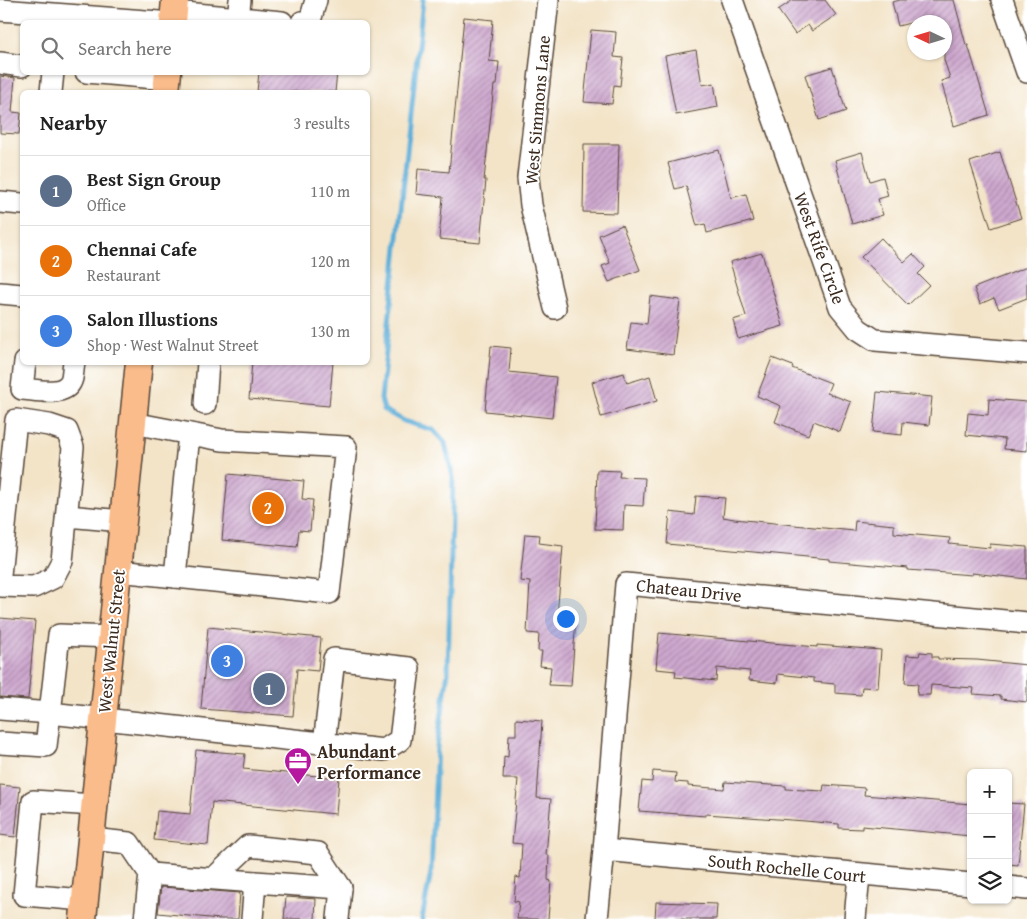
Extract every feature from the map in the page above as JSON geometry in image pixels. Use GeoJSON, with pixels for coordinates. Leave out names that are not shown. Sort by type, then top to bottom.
{"type":"FeatureCollection","features":[{"type":"Feature","properties":{"kind":"main road","name":"West Walnut Street"},"geometry":{"type":"LineString","coordinates":[[84,910],[139,365]]}},
{"type":"Feature","properties":{"kind":"street"},"geometry":{"type":"LineString","coordinates":[[310,20],[316,0]]}},
{"type":"Feature","properties":{"kind":"street","name":"West Simmons Lane"},"geometry":{"type":"LineString","coordinates":[[548,0],[528,178],[531,205],[555,308]]}},
{"type":"Feature","properties":{"kind":"street","name":"West Rife Circle"},"geometry":{"type":"LineString","coordinates":[[732,0],[840,307],[858,329],[875,340],[1027,353]]}},
{"type":"Feature","properties":{"kind":"street"},"geometry":{"type":"LineString","coordinates":[[1002,0],[1027,72]]}},
{"type":"Feature","properties":{"kind":"street"},"geometry":{"type":"LineString","coordinates":[[0,10],[170,14],[239,9],[275,20]]}},
{"type":"Feature","properties":{"kind":"street"},"geometry":{"type":"LineString","coordinates":[[0,63],[20,66]]}},
{"type":"Feature","properties":{"kind":"street"},"geometry":{"type":"LineString","coordinates":[[51,90],[53,75]]}},
{"type":"Feature","properties":{"kind":"street"},"geometry":{"type":"LineString","coordinates":[[99,80],[167,81]]}},
{"type":"Feature","properties":{"kind":"street"},"geometry":{"type":"LineString","coordinates":[[0,202],[20,204]]}},
{"type":"Feature","properties":{"kind":"street"},"geometry":{"type":"LineString","coordinates":[[0,293],[20,295]]}},
{"type":"Feature","properties":{"kind":"street"},"geometry":{"type":"LineString","coordinates":[[25,365],[22,389],[58,392],[66,388],[72,380],[74,365]]}},
{"type":"Feature","properties":{"kind":"street"},"geometry":{"type":"LineString","coordinates":[[205,404],[208,365]]}},
{"type":"Feature","properties":{"kind":"street"},"geometry":{"type":"LineString","coordinates":[[0,575],[8,419],[49,426],[67,432],[73,448],[62,561],[53,578],[34,587],[0,586]]}},
{"type":"Feature","properties":{"kind":"street"},"geometry":{"type":"LineString","coordinates":[[118,572],[329,593],[346,447],[222,440],[133,424]]}},
{"type":"Feature","properties":{"kind":"street"},"geometry":{"type":"LineString","coordinates":[[175,577],[189,434]]}},
{"type":"Feature","properties":{"kind":"street"},"geometry":{"type":"LineString","coordinates":[[66,516],[123,521]]}},
{"type":"Feature","properties":{"kind":"street","name":"Chateau Drive"},"geometry":{"type":"LineString","coordinates":[[597,919],[626,584],[1027,623]]}},
{"type":"Feature","properties":{"kind":"street"},"geometry":{"type":"LineString","coordinates":[[0,743],[46,746],[59,635],[112,636]]}},
{"type":"Feature","properties":{"kind":"street"},"geometry":{"type":"LineString","coordinates":[[0,709],[50,713],[324,744],[384,750],[400,740],[409,668],[334,659],[324,744]]}},
{"type":"Feature","properties":{"kind":"street"},"geometry":{"type":"LineString","coordinates":[[84,910],[24,896],[33,801],[94,805]]}},
{"type":"Feature","properties":{"kind":"street"},"geometry":{"type":"LineString","coordinates":[[91,839],[129,843],[150,874],[145,919]]}},
{"type":"Feature","properties":{"kind":"street"},"geometry":{"type":"LineString","coordinates":[[214,878],[248,846],[318,853],[341,888],[338,919]]}},
{"type":"Feature","properties":{"kind":"street","name":"South Rochelle Court"},"geometry":{"type":"LineString","coordinates":[[604,850],[967,884]]}},
{"type":"Feature","properties":{"kind":"street"},"geometry":{"type":"LineString","coordinates":[[150,874],[341,888]]}},
{"type":"Feature","properties":{"kind":"street"},"geometry":{"type":"LineString","coordinates":[[855,919],[859,875]]}},
{"type":"Feature","properties":{"kind":"street"},"geometry":{"type":"LineString","coordinates":[[252,919],[256,882]]}},
{"type":"Feature","properties":{"kind":"street"},"geometry":{"type":"LineString","coordinates":[[1012,887],[1027,889]]}},
{"type":"Feature","properties":{"kind":"building"},"geometry":{"type":"Polygon","coordinates":[[[793,0],[825,0],[836,15],[812,31],[808,25],[795,34],[778,10],[793,0]]]}},
{"type":"Feature","properties":{"kind":"building"},"geometry":{"type":"Polygon","coordinates":[[[900,0],[954,0],[966,45],[968,45],[989,115],[954,126],[941,81],[950,78],[944,60],[952,60],[952,15],[907,15],[907,24],[898,26],[892,2],[900,0]]]}},
{"type":"Feature","properties":{"kind":"building"},"geometry":{"type":"Polygon","coordinates":[[[464,17],[493,20],[489,61],[499,62],[497,85],[494,85],[484,180],[486,180],[480,243],[439,239],[443,197],[416,194],[418,169],[449,172],[464,17]]]}},
{"type":"Feature","properties":{"kind":"building"},"geometry":{"type":"Polygon","coordinates":[[[591,30],[616,32],[614,57],[623,58],[620,86],[614,85],[612,104],[584,102],[591,30]]]}},
{"type":"Feature","properties":{"kind":"building"},"geometry":{"type":"Polygon","coordinates":[[[696,50],[702,85],[714,83],[718,107],[676,115],[665,56],[696,50]]]}},
{"type":"Feature","properties":{"kind":"building"},"geometry":{"type":"Polygon","coordinates":[[[832,67],[846,111],[819,120],[805,75],[832,67]]]}},
{"type":"Feature","properties":{"kind":"building"},"geometry":{"type":"Polygon","coordinates":[[[259,75],[337,75],[335,90],[257,90],[259,75]]]}},
{"type":"Feature","properties":{"kind":"building"},"geometry":{"type":"Polygon","coordinates":[[[0,76],[15,78],[12,112],[20,113],[19,134],[0,133],[0,76]]]}},
{"type":"Feature","properties":{"kind":"building"},"geometry":{"type":"Polygon","coordinates":[[[584,144],[619,144],[617,213],[583,212],[584,144]]]}},
{"type":"Feature","properties":{"kind":"building"},"geometry":{"type":"Polygon","coordinates":[[[719,150],[731,198],[746,194],[753,221],[707,233],[705,224],[697,226],[686,186],[675,189],[668,163],[719,150]]]}},
{"type":"Feature","properties":{"kind":"building"},"geometry":{"type":"Polygon","coordinates":[[[862,152],[870,181],[883,177],[888,196],[878,199],[883,215],[852,224],[835,160],[862,152]]]}},
{"type":"Feature","properties":{"kind":"building"},"geometry":{"type":"Polygon","coordinates":[[[1000,152],[1021,218],[991,228],[970,162],[1000,152]]]}},
{"type":"Feature","properties":{"kind":"building"},"geometry":{"type":"Polygon","coordinates":[[[622,225],[640,270],[609,282],[602,266],[610,263],[599,235],[622,225]]]}},
{"type":"Feature","properties":{"kind":"building"},"geometry":{"type":"Polygon","coordinates":[[[881,238],[904,262],[913,254],[925,267],[918,274],[929,285],[908,305],[861,257],[881,238]]]}},
{"type":"Feature","properties":{"kind":"building"},"geometry":{"type":"Polygon","coordinates":[[[762,253],[783,326],[738,339],[733,320],[746,316],[730,262],[762,253]]]}},
{"type":"Feature","properties":{"kind":"building"},"geometry":{"type":"Polygon","coordinates":[[[1027,267],[1027,298],[999,309],[994,298],[980,304],[974,288],[1027,267]]]}},
{"type":"Feature","properties":{"kind":"building"},"geometry":{"type":"Polygon","coordinates":[[[650,296],[680,300],[673,355],[627,349],[631,322],[647,324],[650,296]]]}},
{"type":"Feature","properties":{"kind":"building"},"geometry":{"type":"Polygon","coordinates":[[[491,346],[511,348],[509,372],[556,377],[552,418],[485,411],[491,346]]]}},
{"type":"Feature","properties":{"kind":"building"},"geometry":{"type":"Polygon","coordinates":[[[772,358],[831,383],[827,393],[851,402],[840,432],[814,421],[808,435],[775,422],[781,406],[757,396],[772,358]]]}},
{"type":"Feature","properties":{"kind":"building"},"geometry":{"type":"Polygon","coordinates":[[[252,365],[333,365],[329,406],[249,399],[252,365]]]}},
{"type":"Feature","properties":{"kind":"building"},"geometry":{"type":"Polygon","coordinates":[[[624,373],[627,383],[650,376],[657,401],[601,417],[592,382],[624,373]]]}},
{"type":"Feature","properties":{"kind":"building"},"geometry":{"type":"Polygon","coordinates":[[[877,392],[932,397],[929,425],[903,422],[902,435],[873,432],[877,392]]]}},
{"type":"Feature","properties":{"kind":"building"},"geometry":{"type":"Polygon","coordinates":[[[989,399],[1027,402],[1027,451],[1004,449],[1005,439],[966,435],[968,413],[988,415],[989,399]]]}},
{"type":"Feature","properties":{"kind":"building"},"geometry":{"type":"Polygon","coordinates":[[[597,470],[620,471],[619,477],[645,478],[643,506],[624,505],[623,530],[595,529],[597,470]]]}},
{"type":"Feature","properties":{"kind":"building"},"geometry":{"type":"Polygon","coordinates":[[[228,474],[304,481],[302,499],[313,500],[310,531],[299,530],[297,547],[222,540],[228,474]]]}},
{"type":"Feature","properties":{"kind":"building"},"geometry":{"type":"Polygon","coordinates":[[[696,496],[725,498],[723,517],[734,519],[854,531],[855,521],[894,525],[894,533],[950,538],[949,544],[990,548],[990,544],[1027,547],[1027,579],[972,573],[972,575],[908,570],[908,568],[829,561],[829,559],[667,544],[670,512],[694,515],[696,496]]]}},
{"type":"Feature","properties":{"kind":"building"},"geometry":{"type":"Polygon","coordinates":[[[525,534],[540,535],[539,543],[563,546],[557,616],[576,618],[571,686],[549,685],[551,667],[540,666],[542,651],[538,651],[539,634],[527,633],[530,582],[520,581],[525,534]]]}},
{"type":"Feature","properties":{"kind":"building"},"geometry":{"type":"Polygon","coordinates":[[[0,618],[35,621],[28,699],[0,697],[0,618]]]}},
{"type":"Feature","properties":{"kind":"building"},"geometry":{"type":"Polygon","coordinates":[[[208,627],[321,638],[318,671],[297,669],[293,716],[201,709],[208,627]]]}},
{"type":"Feature","properties":{"kind":"building"},"geometry":{"type":"Polygon","coordinates":[[[659,633],[817,647],[817,645],[881,650],[878,688],[862,687],[861,695],[835,693],[835,684],[814,682],[814,678],[778,674],[777,683],[749,680],[750,671],[717,668],[716,681],[675,677],[676,671],[656,669],[659,633]]]}},
{"type":"Feature","properties":{"kind":"building"},"geometry":{"type":"Polygon","coordinates":[[[920,652],[932,653],[932,657],[938,657],[938,659],[977,660],[1027,665],[1027,702],[1001,699],[1001,696],[973,694],[974,688],[931,685],[930,695],[917,695],[918,684],[905,683],[907,655],[919,656],[920,652]]]}},
{"type":"Feature","properties":{"kind":"building"},"geometry":{"type":"Polygon","coordinates":[[[516,719],[542,721],[537,798],[551,799],[546,855],[549,855],[548,880],[551,881],[548,919],[517,919],[519,902],[514,901],[516,877],[520,878],[522,844],[512,843],[518,779],[503,779],[504,756],[508,757],[509,735],[516,735],[516,719]]]}},
{"type":"Feature","properties":{"kind":"building"},"geometry":{"type":"Polygon","coordinates":[[[196,750],[245,754],[243,769],[339,778],[336,814],[212,802],[208,845],[154,840],[157,811],[190,814],[196,750]]]}},
{"type":"Feature","properties":{"kind":"building"},"geometry":{"type":"Polygon","coordinates":[[[653,771],[676,773],[675,782],[688,783],[688,786],[724,789],[725,782],[786,786],[786,789],[823,791],[824,785],[865,788],[864,795],[967,804],[967,836],[862,826],[862,829],[839,828],[839,824],[805,821],[639,811],[642,781],[652,782],[653,771]]]}},
{"type":"Feature","properties":{"kind":"building"},"geometry":{"type":"Polygon","coordinates":[[[0,785],[20,787],[15,837],[0,835],[0,785]]]}},
{"type":"Feature","properties":{"kind":"building"},"geometry":{"type":"Polygon","coordinates":[[[1012,803],[1024,804],[1018,865],[1012,864],[1012,803]]]}},
{"type":"Feature","properties":{"kind":"building"},"geometry":{"type":"Polygon","coordinates":[[[161,887],[240,893],[238,919],[158,913],[161,887]]]}},
{"type":"Feature","properties":{"kind":"building"},"geometry":{"type":"Polygon","coordinates":[[[286,897],[316,899],[315,919],[284,919],[286,897]]]}},
{"type":"Feature","properties":{"kind":"building"},"geometry":{"type":"Polygon","coordinates":[[[656,902],[717,904],[716,919],[655,919],[656,902]]]}},
{"type":"Feature","properties":{"kind":"waterway"},"geometry":{"type":"LineString","coordinates":[[422,919],[431,872],[437,747],[448,672],[453,477],[445,443],[433,430],[404,421],[384,410],[381,399],[423,0]]}},
{"type":"Feature","properties":{"kind":"place","name":"Chennai Cafe"},"geometry":{"type":"Point","coordinates":[268,508]}},
{"type":"Feature","properties":{"kind":"place","name":"Salon Illustions"},"geometry":{"type":"Point","coordinates":[227,661]}},
{"type":"Feature","properties":{"kind":"place","name":"Best Sign Group"},"geometry":{"type":"Point","coordinates":[269,689]}},
{"type":"Feature","properties":{"kind":"place","name":"Abundant Performance"},"geometry":{"type":"Point","coordinates":[298,785]}}]}
